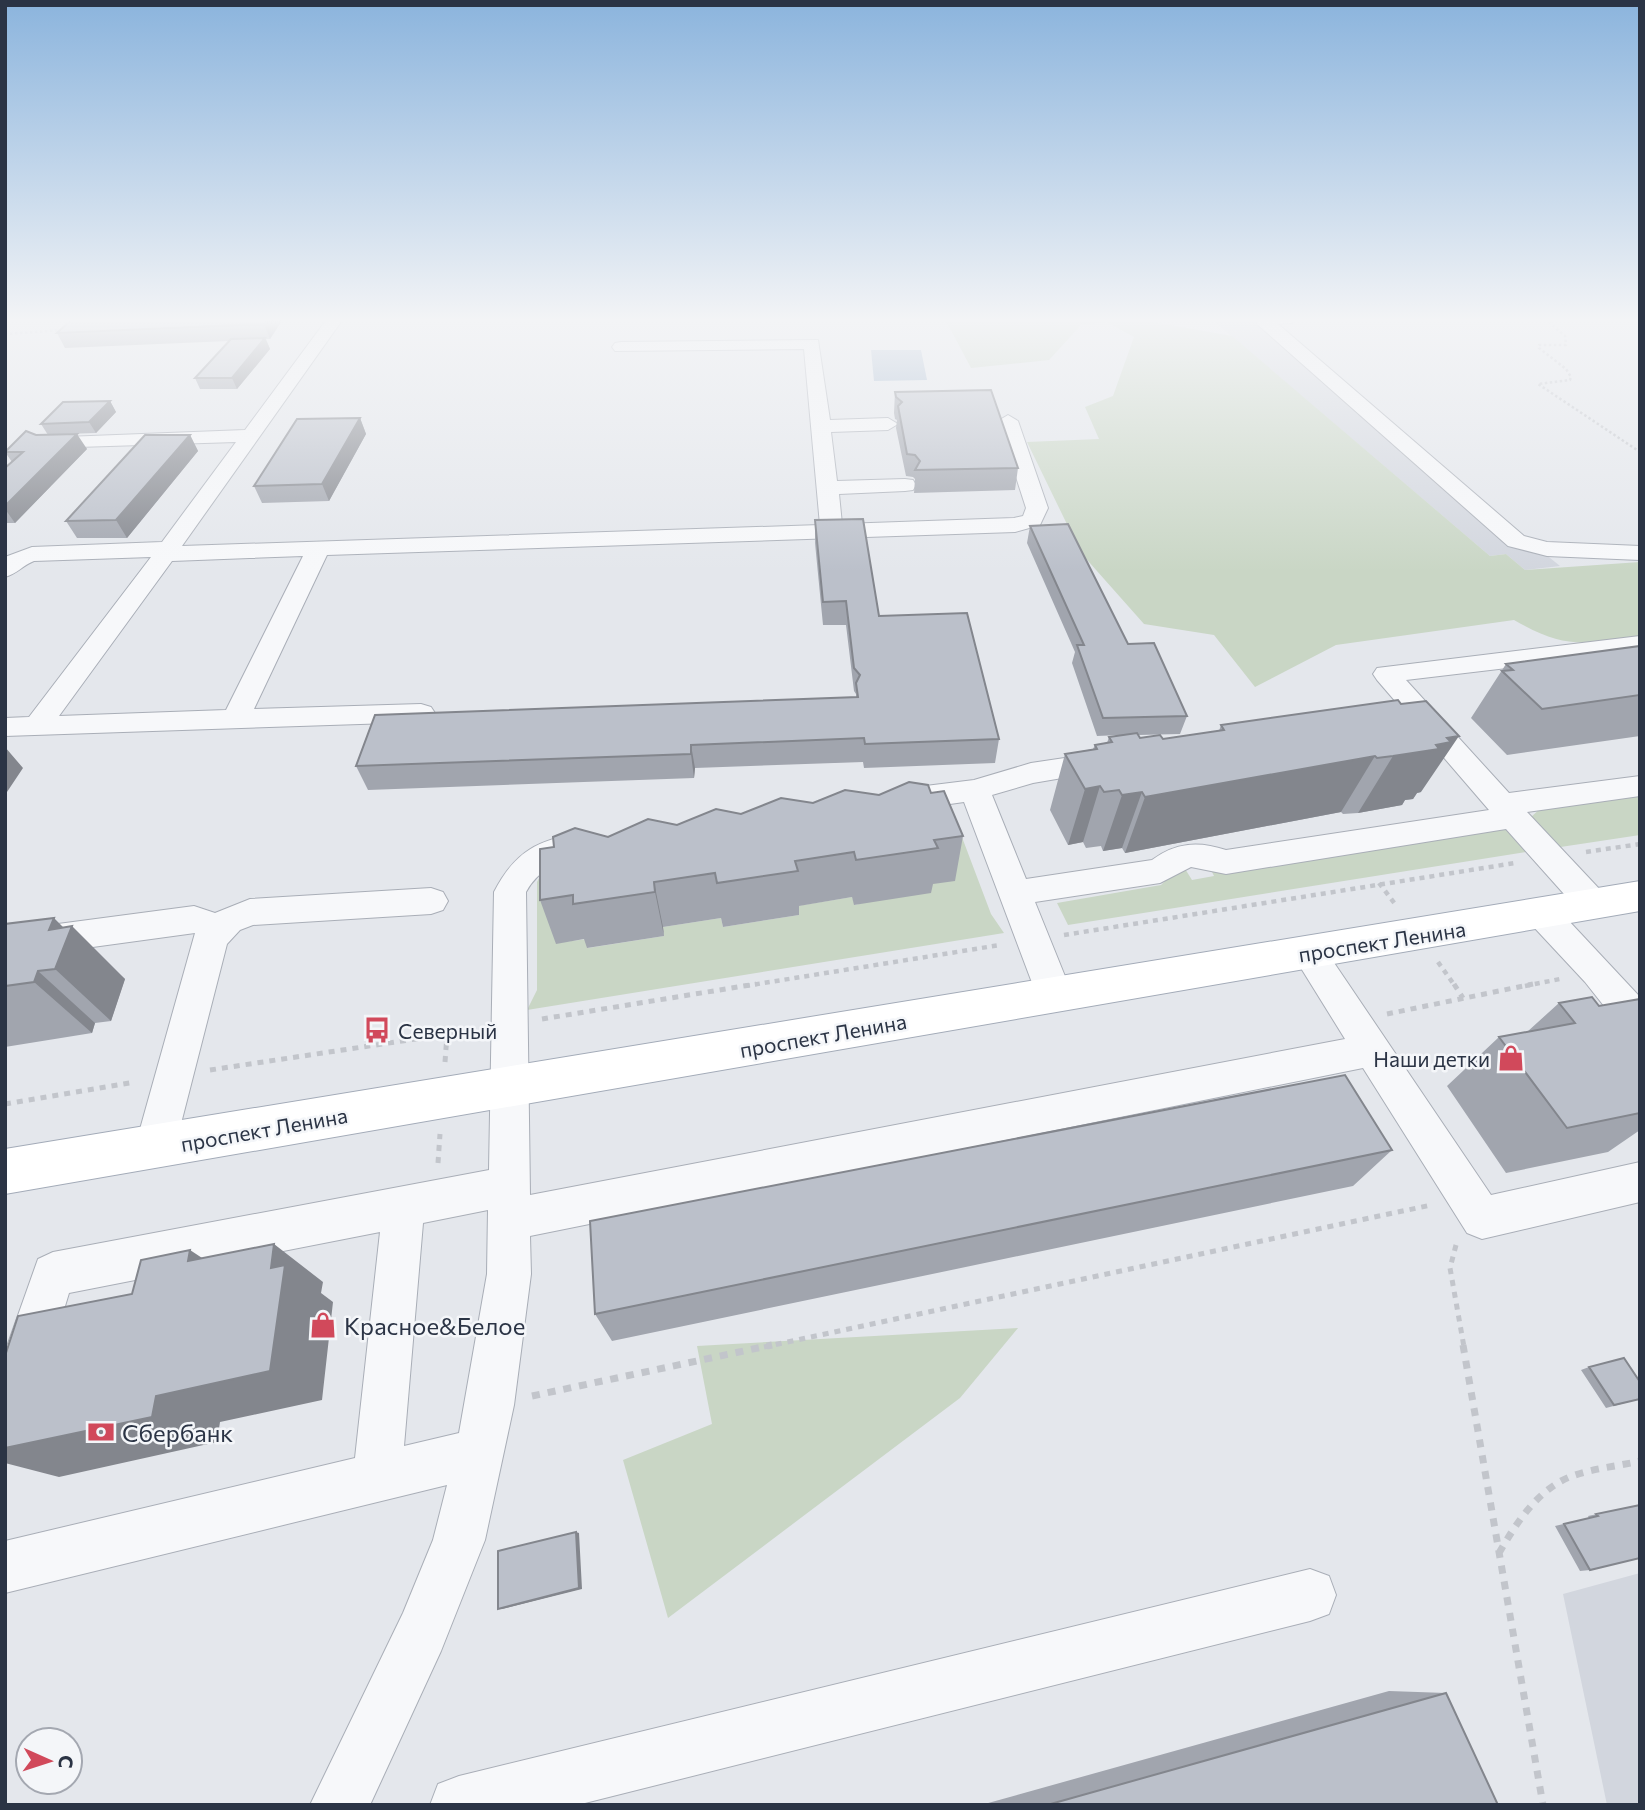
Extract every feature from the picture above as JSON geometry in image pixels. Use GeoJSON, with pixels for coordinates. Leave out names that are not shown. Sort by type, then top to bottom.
{"type":"FeatureCollection","features":[{"type":"Feature","properties":{"kind":"main road","name":"проспект Ленина"},"geometry":{"type":"LineString","coordinates":[[5,1172],[1640,896]]}},
{"type":"Feature","properties":{"kind":"lane"},"geometry":{"type":"LineString","coordinates":[[37,726],[273,403]]}},
{"type":"Feature","properties":{"kind":"lane"},"geometry":{"type":"LineString","coordinates":[[818,403],[832,532]]}},
{"type":"Feature","properties":{"kind":"lane"},"geometry":{"type":"LineString","coordinates":[[1359,403],[1516,541],[1547,549],[1640,553]]}},
{"type":"Feature","properties":{"kind":"lane"},"geometry":{"type":"LineString","coordinates":[[5,570],[17,559],[32,554],[318,549],[1015,526],[1032,520],[1037,514],[1036,503],[1008,421]]}},
{"type":"Feature","properties":{"kind":"lane"},"geometry":{"type":"LineString","coordinates":[[821,426],[888,424]]}},
{"type":"Feature","properties":{"kind":"lane"},"geometry":{"type":"LineString","coordinates":[[46,442],[250,436]]}},
{"type":"Feature","properties":{"kind":"lane"},"geometry":{"type":"LineString","coordinates":[[827,488],[905,485]]}},
{"type":"Feature","properties":{"kind":"lane"},"geometry":{"type":"LineString","coordinates":[[236,719],[318,549]]}},
{"type":"Feature","properties":{"kind":"lane"},"geometry":{"type":"LineString","coordinates":[[1593,904],[1509,811],[1408,719],[1387,674],[1640,644]]}},
{"type":"Feature","properties":{"kind":"lane"},"geometry":{"type":"LineString","coordinates":[[5,727],[443,713]]}},
{"type":"Feature","properties":{"kind":"lane"},"geometry":{"type":"LineString","coordinates":[[865,805],[975,790],[1031,773],[1132,758]]}},
{"type":"Feature","properties":{"kind":"lane"},"geometry":{"type":"LineString","coordinates":[[1014,893],[1160,871],[1175,858],[1203,853],[1226,862],[1640,786]]}},
{"type":"Feature","properties":{"kind":"lane"},"geometry":{"type":"LineString","coordinates":[[975,790],[1055,996]]}},
{"type":"Feature","properties":{"kind":"lane"},"geometry":{"type":"LineString","coordinates":[[339,1805],[422,1632],[445,1574],[458,1539],[490,1405],[509,1273],[510,892],[531,861],[543,853],[617,840]]}},
{"type":"Feature","properties":{"kind":"lane"},"geometry":{"type":"LineString","coordinates":[[211,938],[228,921],[250,912],[431,901]]}},
{"type":"Feature","properties":{"kind":"lane"},"geometry":{"type":"LineString","coordinates":[[1542,914],[1597,972],[1640,1024]]}},
{"type":"Feature","properties":{"kind":"lane"},"geometry":{"type":"LineString","coordinates":[[5,945],[194,919],[210,925],[213,930],[155,1147]]}},
{"type":"Feature","properties":{"kind":"lane"},"geometry":{"type":"LineString","coordinates":[[1308,952],[1482,1218],[1640,1182]]}},
{"type":"Feature","properties":{"kind":"lane"},"geometry":{"type":"LineString","coordinates":[[5,1425],[53,1274],[404,1206],[511,1203],[1362,1036]]}},
{"type":"Feature","properties":{"kind":"lane"},"geometry":{"type":"LineString","coordinates":[[377,1478],[404,1206]]}},
{"type":"Feature","properties":{"kind":"lane"},"geometry":{"type":"LineString","coordinates":[[5,1567],[479,1454]]}},
{"type":"Feature","properties":{"kind":"lane"},"geometry":{"type":"LineString","coordinates":[[459,1805],[1310,1595]]}},
{"type":"Feature","properties":{"kind":"path"},"geometry":{"type":"LineString","coordinates":[[1567,403],[1640,452]]}},
{"type":"Feature","properties":{"kind":"path"},"geometry":{"type":"LineString","coordinates":[[5,1104],[1640,844]]}},
{"type":"Feature","properties":{"kind":"path"},"geometry":{"type":"LineString","coordinates":[[1362,1036],[1597,972]]}},
{"type":"Feature","properties":{"kind":"path"},"geometry":{"type":"LineString","coordinates":[[490,1405],[1469,1197],[1450,1268],[1544,1805]]}},
{"type":"Feature","properties":{"kind":"path"},"geometry":{"type":"LineString","coordinates":[[1498,1554],[1516,1523],[1543,1494],[1572,1476],[1640,1461]]}},
{"type":"Feature","properties":{"kind":"shaded area"},"geometry":{"type":"Polygon","coordinates":[[[1310,403],[1359,403],[1560,566],[1525,570],[1506,554],[1490,556],[1310,403]]]}},
{"type":"Feature","properties":{"kind":"shaded area"},"geometry":{"type":"Polygon","coordinates":[[[1640,1573],[1640,1805],[1607,1805],[1563,1594],[1640,1573]]]}},
{"type":"Feature","properties":{"kind":"green space"},"geometry":{"type":"Polygon","coordinates":[[[1094,403],[1311,403],[1490,556],[1506,554],[1525,570],[1640,562],[1640,636],[1575,642],[1548,636],[1514,620],[1336,645],[1255,687],[1214,635],[1144,624],[1081,553],[1027,442],[1099,439],[1085,407],[1094,403]]]}},
{"type":"Feature","properties":{"kind":"green space"},"geometry":{"type":"Polygon","coordinates":[[[1640,793],[1640,835],[1554,848],[1530,818],[1542,807],[1640,793]]]}},
{"type":"Feature","properties":{"kind":"green space"},"geometry":{"type":"Polygon","coordinates":[[[957,824],[991,914],[1004,933],[527,1010],[537,990],[537,882],[542,872],[556,943],[587,939],[588,948],[664,936],[663,927],[721,918],[723,927],[799,915],[797,906],[852,897],[855,905],[928,885],[957,824]]]}},
{"type":"Feature","properties":{"kind":"green space"},"geometry":{"type":"Polygon","coordinates":[[[1506,829],[1526,852],[1068,925],[1057,903],[1161,885],[1182,864],[1192,880],[1214,876],[1206,860],[1233,872],[1506,829]]]}},
{"type":"Feature","properties":{"kind":"green space"},"geometry":{"type":"Polygon","coordinates":[[[1018,1328],[960,1398],[668,1618],[623,1460],[712,1424],[697,1346],[1018,1328]]]}},
{"type":"Feature","properties":{"kind":"building"},"geometry":{"type":"Polygon","coordinates":[[[62,403],[108,403],[89,422],[41,424],[62,403]]]}},
{"type":"Feature","properties":{"kind":"building"},"geometry":{"type":"Polygon","coordinates":[[[901,403],[996,403],[1018,468],[915,470],[920,461],[915,455],[907,454],[898,406],[901,403]]]}},
{"type":"Feature","properties":{"kind":"building"},"geometry":{"type":"Polygon","coordinates":[[[360,418],[322,484],[254,486],[297,419],[360,418]]]}},
{"type":"Feature","properties":{"kind":"building"},"geometry":{"type":"Polygon","coordinates":[[[26,431],[36,435],[77,434],[5,506],[5,468],[23,452],[5,452],[26,431]]]}},
{"type":"Feature","properties":{"kind":"building"},"geometry":{"type":"Polygon","coordinates":[[[145,435],[190,435],[116,520],[66,521],[145,435]]]}},
{"type":"Feature","properties":{"kind":"building"},"geometry":{"type":"Polygon","coordinates":[[[863,519],[879,616],[967,613],[999,739],[865,744],[864,738],[691,745],[691,754],[356,766],[375,715],[858,697],[856,683],[860,675],[854,668],[846,601],[823,602],[815,520],[863,519]]]}},
{"type":"Feature","properties":{"kind":"building"},"geometry":{"type":"Polygon","coordinates":[[[1068,524],[1128,644],[1154,643],[1187,716],[1103,718],[1077,645],[1084,645],[1030,526],[1068,524]]]}},
{"type":"Feature","properties":{"kind":"building"},"geometry":{"type":"Polygon","coordinates":[[[1640,646],[1640,695],[1542,709],[1502,671],[1513,670],[1506,664],[1640,646]]]}},
{"type":"Feature","properties":{"kind":"building"},"geometry":{"type":"Polygon","coordinates":[[[1398,700],[1401,704],[1426,701],[1459,736],[1447,738],[1451,742],[1436,745],[1439,749],[1377,758],[1375,756],[1145,797],[1142,792],[1122,795],[1119,790],[1104,792],[1100,786],[1085,789],[1065,754],[1097,749],[1095,745],[1112,742],[1109,737],[1137,733],[1140,738],[1160,735],[1163,739],[1224,730],[1221,725],[1398,700]]]}},
{"type":"Feature","properties":{"kind":"building"},"geometry":{"type":"Polygon","coordinates":[[[909,782],[928,785],[931,793],[944,791],[963,836],[934,840],[938,848],[856,860],[854,852],[795,861],[798,871],[717,883],[715,873],[654,882],[655,892],[573,904],[573,895],[540,900],[540,849],[554,847],[553,837],[575,828],[608,837],[648,819],[677,825],[716,809],[741,814],[781,798],[813,803],[845,790],[879,795],[909,782]]]}},
{"type":"Feature","properties":{"kind":"building"},"geometry":{"type":"Polygon","coordinates":[[[54,918],[49,930],[72,926],[55,969],[38,971],[34,982],[5,986],[5,924],[54,918]]]}},
{"type":"Feature","properties":{"kind":"building"},"geometry":{"type":"Polygon","coordinates":[[[1592,997],[1599,1006],[1640,999],[1640,1113],[1567,1128],[1499,1037],[1575,1023],[1559,1003],[1592,997]]]}},
{"type":"Feature","properties":{"kind":"building"},"geometry":{"type":"Polygon","coordinates":[[[1345,1075],[1392,1150],[595,1314],[590,1221],[1345,1075]]]}},
{"type":"Feature","properties":{"kind":"building"},"geometry":{"type":"Polygon","coordinates":[[[274,1244],[271,1268],[285,1265],[270,1371],[156,1396],[152,1417],[5,1448],[5,1356],[18,1316],[132,1294],[141,1260],[190,1250],[188,1261],[274,1244]]]}},
{"type":"Feature","properties":{"kind":"building"},"geometry":{"type":"Polygon","coordinates":[[[1624,1358],[1640,1382],[1640,1399],[1614,1405],[1589,1367],[1624,1358]]]}},
{"type":"Feature","properties":{"kind":"building"},"geometry":{"type":"Polygon","coordinates":[[[1640,1505],[1640,1558],[1590,1570],[1564,1524],[1640,1505]]]}},
{"type":"Feature","properties":{"kind":"building"},"geometry":{"type":"Polygon","coordinates":[[[576,1532],[579,1588],[498,1609],[498,1551],[576,1532]]]}},
{"type":"Feature","properties":{"kind":"building"},"geometry":{"type":"Polygon","coordinates":[[[1446,1693],[1498,1805],[1047,1805],[1446,1693]]]}},
{"type":"Feature","properties":{"kind":"place","name":"Северный"},"geometry":{"type":"Point","coordinates":[377,1030]}},
{"type":"Feature","properties":{"kind":"place","name":"Наши детки"},"geometry":{"type":"Point","coordinates":[1511,1058]}},
{"type":"Feature","properties":{"kind":"place","name":"Красное&Белое"},"geometry":{"type":"Point","coordinates":[323,1325]}},
{"type":"Feature","properties":{"kind":"place","name":"Сбербанк"},"geometry":{"type":"Point","coordinates":[101,1432]}}]}
